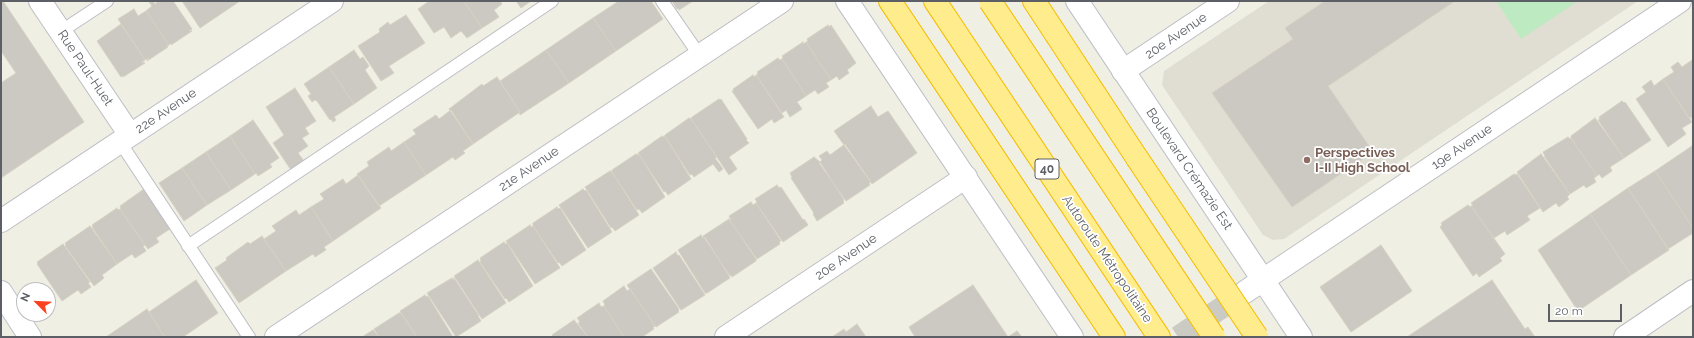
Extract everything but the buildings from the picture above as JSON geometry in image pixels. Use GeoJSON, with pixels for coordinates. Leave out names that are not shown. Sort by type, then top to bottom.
{"type":"FeatureCollection","features":[{"type":"Feature","properties":{"kind":"highway"},"geometry":{"type":"LineString","coordinates":[[890,1],[1114,337]]}},
{"type":"Feature","properties":{"kind":"highway","name":"Autoroute Métropolitaine"},"geometry":{"type":"LineString","coordinates":[[935,1],[1159,337]]}},
{"type":"Feature","properties":{"kind":"highway"},"geometry":{"type":"LineString","coordinates":[[990,1],[1214,337]]}},
{"type":"Feature","properties":{"kind":"highway"},"geometry":{"type":"LineString","coordinates":[[1034,1],[1257,337]]}},
{"type":"Feature","properties":{"kind":"street","name":"Rue Paul-Huet"},"geometry":{"type":"LineString","coordinates":[[40,1],[125,139]]}},
{"type":"Feature","properties":{"kind":"street","name":"22e Avenue"},"geometry":{"type":"LineString","coordinates":[[1,221],[332,1]]}},
{"type":"Feature","properties":{"kind":"street","name":"21e Avenue"},"geometry":{"type":"LineString","coordinates":[[276,337],[782,1]]}},
{"type":"Feature","properties":{"kind":"street"},"geometry":{"type":"LineString","coordinates":[[847,1],[1072,337]]}},
{"type":"Feature","properties":{"kind":"street","name":"Boulevard Crémazie Est"},"geometry":{"type":"LineString","coordinates":[[1077,1],[1301,337]]}},
{"type":"Feature","properties":{"kind":"street","name":"20e Avenue"},"geometry":{"type":"LineString","coordinates":[[1123,71],[1228,1]]}},
{"type":"Feature","properties":{"kind":"street","name":"19e Avenue"},"geometry":{"type":"LineString","coordinates":[[1245,292],[1680,1]]}},
{"type":"Feature","properties":{"kind":"street","name":"20e Avenue"},"geometry":{"type":"LineString","coordinates":[[726,337],[966,177]]}},
{"type":"Feature","properties":{"kind":"street"},"geometry":{"type":"LineString","coordinates":[[1624,337],[1693,291]]}},
{"type":"Feature","properties":{"kind":"street"},"geometry":{"type":"LineString","coordinates":[[1,292],[30,337]]}},
{"type":"Feature","properties":{"kind":"lane"},"geometry":{"type":"LineString","coordinates":[[60,32],[107,1]]}},
{"type":"Feature","properties":{"kind":"lane"},"geometry":{"type":"LineString","coordinates":[[188,246],[552,1]]}},
{"type":"Feature","properties":{"kind":"lane"},"geometry":{"type":"LineString","coordinates":[[662,1],[700,56]]}},
{"type":"Feature","properties":{"kind":"lane"},"geometry":{"type":"LineString","coordinates":[[125,139],[188,246],[249,337]]}},
{"type":"Feature","properties":{"kind":"shaded area","name":"Perspectives I-II High School"},"geometry":{"type":"Polygon","coordinates":[[[1269,1],[1638,1],[1284,239],[1273,240],[1263,235],[1162,85],[1164,71],[1269,1]]]}},
{"type":"Feature","properties":{"kind":"green space"},"geometry":{"type":"Polygon","coordinates":[[[1496,1],[1578,1],[1521,39],[1496,1]]]}},
{"type":"Feature","properties":{"kind":"tunnel"},"geometry":{"type":"LineString","coordinates":[[1178,337],[1245,292]]}},
{"type":"Feature","properties":{"kind":"place","name":"Perspectives I-II High School"},"geometry":{"type":"Point","coordinates":[1307,160]}}]}
